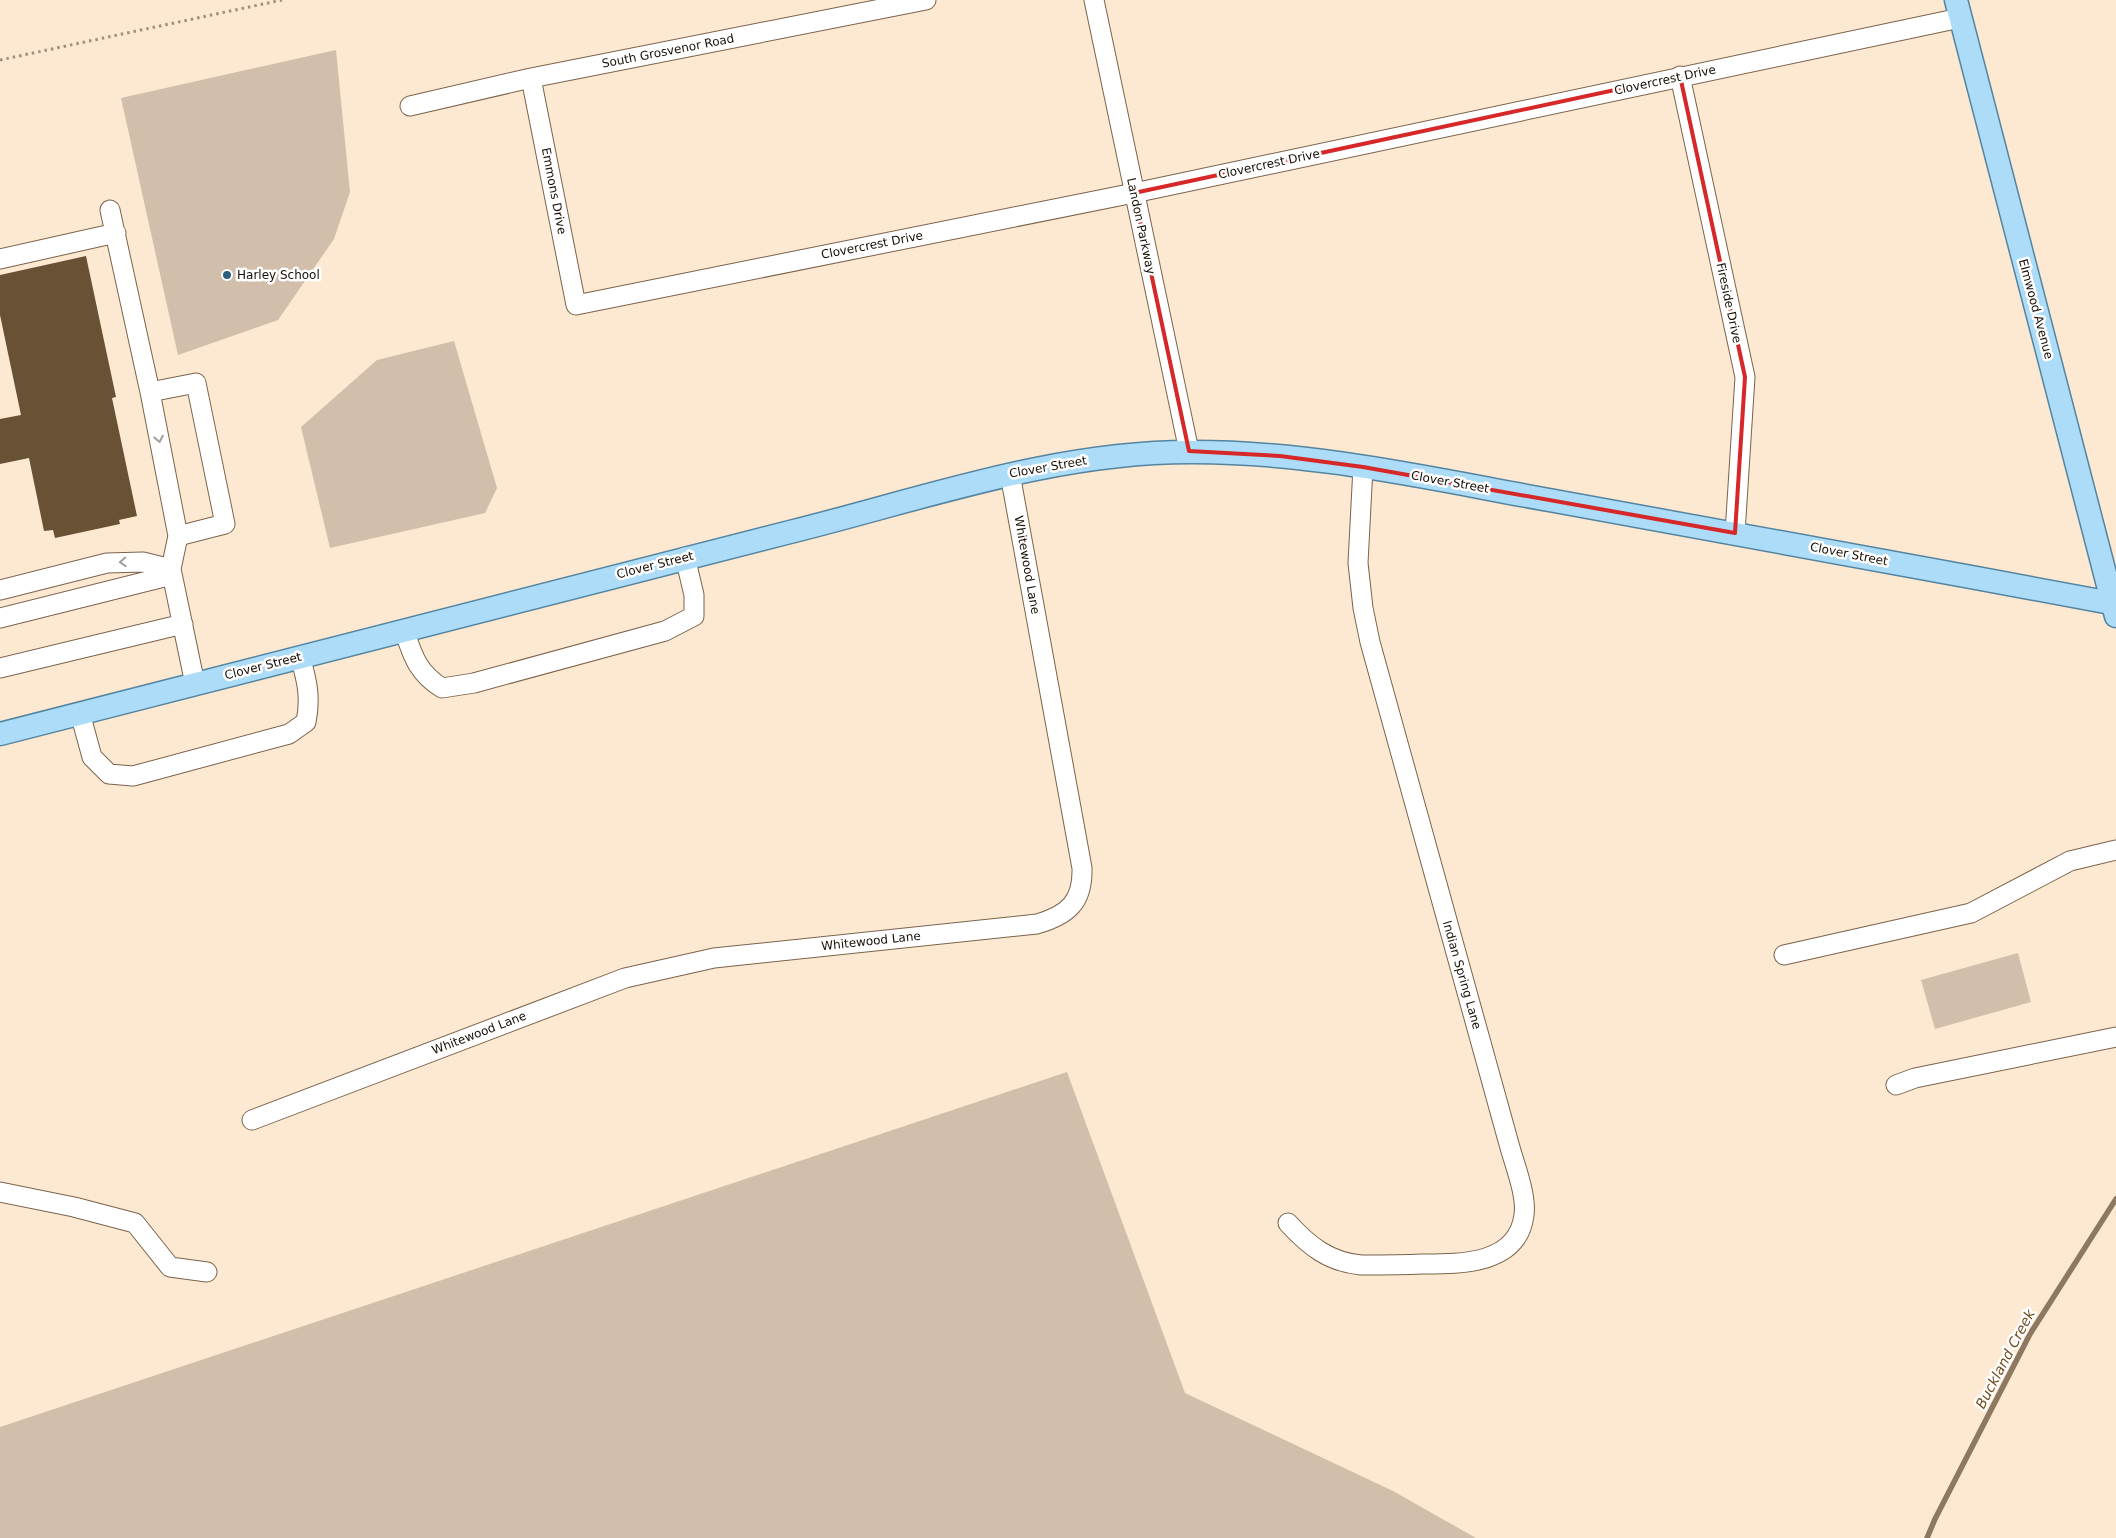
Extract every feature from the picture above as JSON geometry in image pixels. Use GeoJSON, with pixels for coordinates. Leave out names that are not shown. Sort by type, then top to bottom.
{"type":"FeatureCollection","features":[{"type":"Feature","properties":{"kind":"main road","name":"Elmwood Avenue"},"geometry":{"type":"LineString","coordinates":[[1958,9],[2115,608]]}},
{"type":"Feature","properties":{"kind":"main road","name":"Clover Street"},"geometry":{"type":"LineString","coordinates":[[0,734],[1010,474],[1072,462],[1134,455],[1189,452],[1280,456],[1363,467],[1735,533],[2115,608]]}},
{"type":"Feature","properties":{"kind":"street","name":"South Grosvenor Road"},"geometry":{"type":"LineString","coordinates":[[410,106],[531,78],[926,0]]}},
{"type":"Feature","properties":{"kind":"street","name":"Landon Parkway"},"geometry":{"type":"LineString","coordinates":[[1094,0],[1189,452]]}},
{"type":"Feature","properties":{"kind":"street","name":"Clovercrest Drive"},"geometry":{"type":"LineString","coordinates":[[576,305],[1134,193],[1680,76],[1958,9]]}},
{"type":"Feature","properties":{"kind":"street","name":"Fireside Drive"},"geometry":{"type":"LineString","coordinates":[[1680,76],[1745,377],[1735,533]]}},
{"type":"Feature","properties":{"kind":"street","name":"Emmons Drive"},"geometry":{"type":"LineString","coordinates":[[531,78],[576,305]]}},
{"type":"Feature","properties":{"kind":"street"},"geometry":{"type":"LineString","coordinates":[[110,210],[150,392],[178,536],[172,572],[195,684]]}},
{"type":"Feature","properties":{"kind":"street"},"geometry":{"type":"LineString","coordinates":[[0,259],[116,233]]}},
{"type":"Feature","properties":{"kind":"street"},"geometry":{"type":"LineString","coordinates":[[150,392],[196,382],[225,524],[178,536]]}},
{"type":"Feature","properties":{"kind":"street","name":"Indian Spring Lane"},"geometry":{"type":"LineString","coordinates":[[1288,1223],[1301,1238],[1320,1253],[1346,1264],[1361,1266],[1456,1264],[1489,1258],[1506,1248],[1522,1226],[1525,1213],[1509,1144],[1370,642],[1363,608],[1358,563],[1363,467]]}},
{"type":"Feature","properties":{"kind":"street","name":"Whitewood Lane"},"geometry":{"type":"LineString","coordinates":[[252,1120],[625,978],[714,958],[1037,924],[1052,920],[1067,911],[1078,896],[1083,879],[1082,868],[1010,474]]}},
{"type":"Feature","properties":{"kind":"street"},"geometry":{"type":"LineString","coordinates":[[404,630],[414,657],[427,678],[442,688],[474,683],[665,631],[694,616],[694,595],[685,557]]}},
{"type":"Feature","properties":{"kind":"street"},"geometry":{"type":"LineString","coordinates":[[0,590],[107,563],[143,562],[172,572]]}},
{"type":"Feature","properties":{"kind":"street"},"geometry":{"type":"LineString","coordinates":[[0,618],[172,572]]}},
{"type":"Feature","properties":{"kind":"street"},"geometry":{"type":"LineString","coordinates":[[0,668],[182,624]]}},
{"type":"Feature","properties":{"kind":"street"},"geometry":{"type":"LineString","coordinates":[[80,713],[92,757],[109,774],[133,776],[149,772],[288,734],[306,722],[309,704],[308,684],[300,657]]}},
{"type":"Feature","properties":{"kind":"street"},"geometry":{"type":"LineString","coordinates":[[1784,955],[1971,913],[2070,861],[2116,850]]}},
{"type":"Feature","properties":{"kind":"street"},"geometry":{"type":"LineString","coordinates":[[1896,1085],[1915,1078],[2116,1037]]}},
{"type":"Feature","properties":{"kind":"street"},"geometry":{"type":"LineString","coordinates":[[0,1192],[135,1223],[170,1266],[207,1272]]}},
{"type":"Feature","properties":{"kind":"path"},"geometry":{"type":"LineString","coordinates":[[0,60],[282,0]]}},
{"type":"Feature","properties":{"kind":"highlighted area"},"geometry":{"type":"Polygon","coordinates":[[[1680,76],[1745,377],[1735,533],[1363,467],[1280,456],[1189,451],[1134,193],[1680,76]]]}},
{"type":"Feature","properties":{"kind":"shaded area"},"geometry":{"type":"Polygon","coordinates":[[[336,50],[350,192],[334,239],[278,320],[178,355],[121,98],[336,50]]]}},
{"type":"Feature","properties":{"kind":"shaded area"},"geometry":{"type":"Polygon","coordinates":[[[454,341],[497,488],[485,513],[330,548],[301,427],[377,360],[454,341]]]}},
{"type":"Feature","properties":{"kind":"shaded area"},"geometry":{"type":"Polygon","coordinates":[[[2018,953],[2031,1002],[1935,1029],[1921,980],[2018,953]]]}},
{"type":"Feature","properties":{"kind":"shaded area"},"geometry":{"type":"Polygon","coordinates":[[[1067,1072],[1185,1393],[1393,1491],[1476,1538],[0,1538],[0,1427],[1067,1072]]]}},
{"type":"Feature","properties":{"kind":"building"},"geometry":{"type":"Polygon","coordinates":[[[86,256],[116,397],[112,398],[137,516],[119,520],[120,524],[55,538],[53,530],[44,531],[29,458],[0,464],[0,419],[21,415],[0,315],[0,275],[86,256]]]}},
{"type":"Feature","properties":{"kind":"waterway","name":"Buckland Creek"},"geometry":{"type":"LineString","coordinates":[[1927,1538],[2030,1334],[2116,1199]]}},
{"type":"Feature","properties":{"kind":"place","name":"Harley School"},"geometry":{"type":"Point","coordinates":[227,275]}}]}
